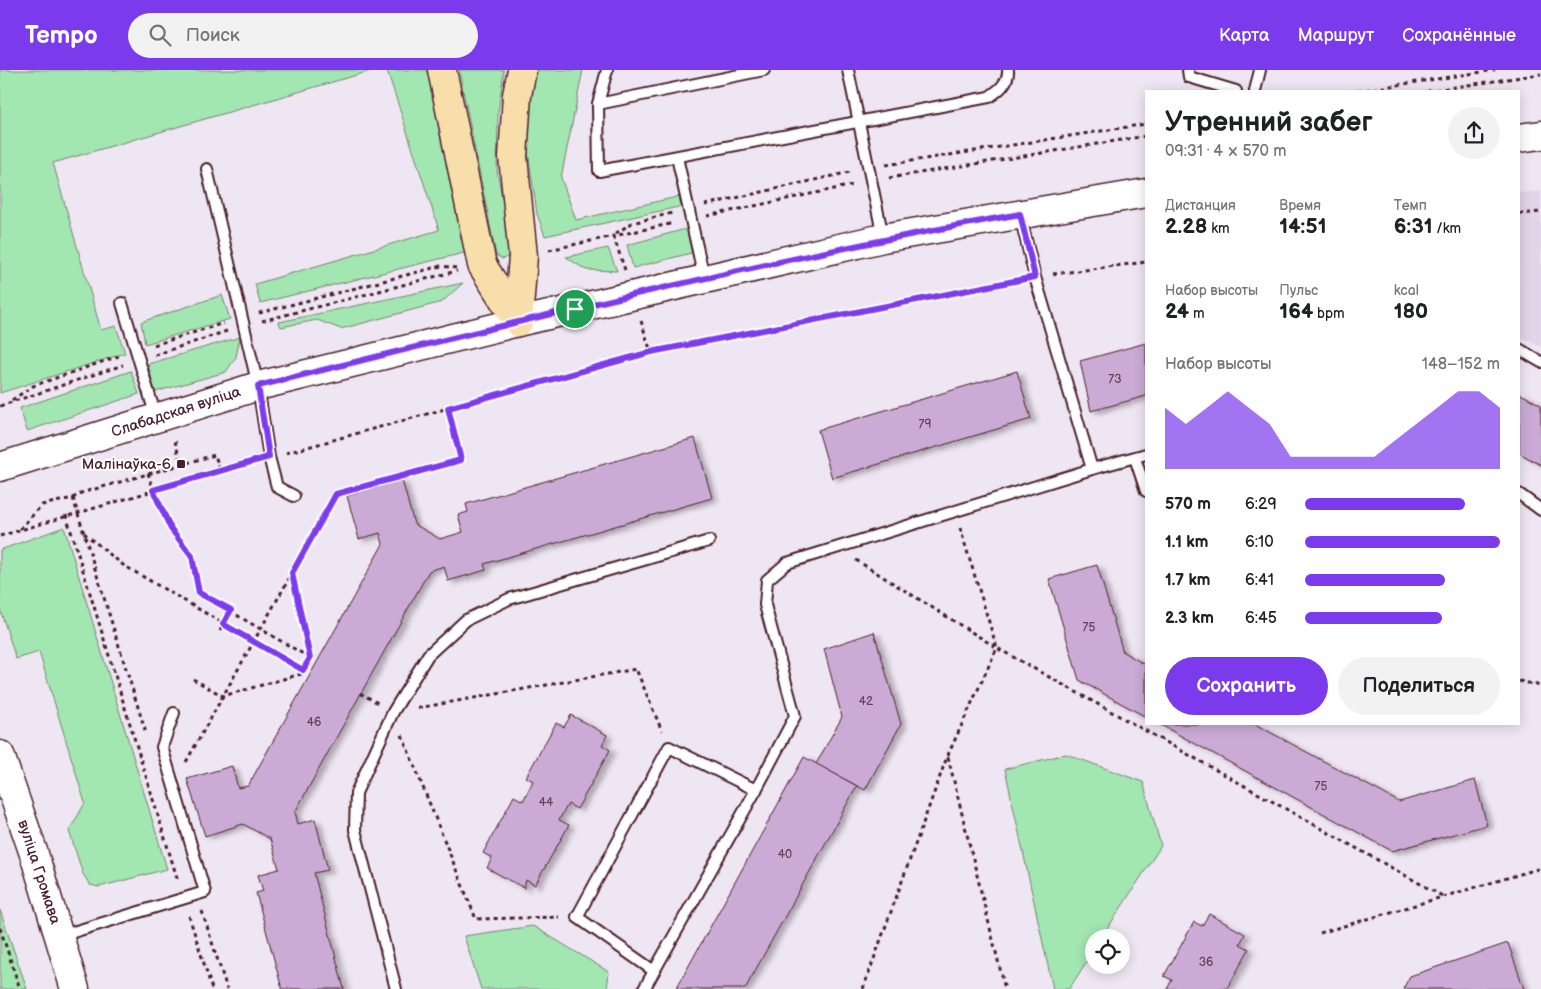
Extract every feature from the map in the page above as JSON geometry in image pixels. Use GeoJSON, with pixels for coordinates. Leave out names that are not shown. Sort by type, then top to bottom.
{"type":"FeatureCollection","features":[{"type":"Feature","properties":{"kind":"highway"},"geometry":{"type":"LineString","coordinates":[[442,70],[482,265],[518,322]]}},
{"type":"Feature","properties":{"kind":"highway"},"geometry":{"type":"LineString","coordinates":[[518,322],[523,256],[513,157],[517,95],[522,70]]}},
{"type":"Feature","properties":{"kind":"main road"},"geometry":{"type":"LineString","coordinates":[[1520,138],[1541,135]]}},
{"type":"Feature","properties":{"kind":"main road","name":"Слабадская вуліца"},"geometry":{"type":"LineString","coordinates":[[0,467],[258,386],[518,322],[883,238],[1145,193]]}},
{"type":"Feature","properties":{"kind":"main road","name":"вуліца Громава"},"geometry":{"type":"LineString","coordinates":[[0,755],[34,854],[75,989]]}},
{"type":"Feature","properties":{"kind":"lane"},"geometry":{"type":"LineString","coordinates":[[607,70],[598,104],[599,171],[989,97],[1001,88],[1008,75],[1008,70]]}},
{"type":"Feature","properties":{"kind":"lane"},"geometry":{"type":"LineString","coordinates":[[598,104],[764,70]]}},
{"type":"Feature","properties":{"kind":"lane"},"geometry":{"type":"LineString","coordinates":[[848,70],[883,238]]}},
{"type":"Feature","properties":{"kind":"lane"},"geometry":{"type":"LineString","coordinates":[[1188,70],[1188,76],[1233,90]]}},
{"type":"Feature","properties":{"kind":"lane"},"geometry":{"type":"LineString","coordinates":[[1255,90],[1260,70]]}},
{"type":"Feature","properties":{"kind":"lane"},"geometry":{"type":"LineString","coordinates":[[677,157],[704,279]]}},
{"type":"Feature","properties":{"kind":"lane"},"geometry":{"type":"LineString","coordinates":[[207,169],[258,386],[269,457],[277,487],[294,496]]}},
{"type":"Feature","properties":{"kind":"lane"},"geometry":{"type":"LineString","coordinates":[[1020,214],[1035,277],[1092,469]]}},
{"type":"Feature","properties":{"kind":"lane"},"geometry":{"type":"LineString","coordinates":[[122,303],[156,419]]}},
{"type":"Feature","properties":{"kind":"lane"},"geometry":{"type":"LineString","coordinates":[[1520,350],[1541,362]]}},
{"type":"Feature","properties":{"kind":"lane"},"geometry":{"type":"LineString","coordinates":[[644,989],[756,790],[795,716],[765,605],[767,580],[787,563],[1145,454]]}},
{"type":"Feature","properties":{"kind":"lane"},"geometry":{"type":"LineString","coordinates":[[1135,458],[1145,488]]}},
{"type":"Feature","properties":{"kind":"lane"},"geometry":{"type":"LineString","coordinates":[[1520,495],[1541,510]]}},
{"type":"Feature","properties":{"kind":"lane"},"geometry":{"type":"LineString","coordinates":[[396,989],[355,830],[356,793],[393,712],[428,655],[466,620],[509,599],[709,541]]}},
{"type":"Feature","properties":{"kind":"lane"},"geometry":{"type":"LineString","coordinates":[[59,936],[205,892],[162,747],[174,713]]}},
{"type":"Feature","properties":{"kind":"lane"},"geometry":{"type":"LineString","coordinates":[[654,971],[577,917],[669,748],[756,790]]}},
{"type":"Feature","properties":{"kind":"path"},"geometry":{"type":"LineString","coordinates":[[1365,90],[1495,70]]}},
{"type":"Feature","properties":{"kind":"path"},"geometry":{"type":"LineString","coordinates":[[1435,90],[1541,74]]}},
{"type":"Feature","properties":{"kind":"path"},"geometry":{"type":"LineString","coordinates":[[1520,214],[1541,212]]}},
{"type":"Feature","properties":{"kind":"path"},"geometry":{"type":"LineString","coordinates":[[0,536],[66,515],[269,457],[651,352],[1035,277],[1145,262]]}},
{"type":"Feature","properties":{"kind":"path"},"geometry":{"type":"LineString","coordinates":[[0,406],[7,404]]}},
{"type":"Feature","properties":{"kind":"path"},"geometry":{"type":"LineString","coordinates":[[173,786],[336,494],[461,460],[448,408]]}},
{"type":"Feature","properties":{"kind":"path"},"geometry":{"type":"LineString","coordinates":[[20,529],[42,505],[73,498],[81,493],[148,473],[215,455],[220,471]]}},
{"type":"Feature","properties":{"kind":"path"},"geometry":{"type":"LineString","coordinates":[[148,473],[153,490],[171,529],[192,556],[199,593],[232,609],[310,658]]}},
{"type":"Feature","properties":{"kind":"path"},"geometry":{"type":"LineString","coordinates":[[864,989],[948,757],[997,648],[956,513]]}},
{"type":"Feature","properties":{"kind":"path"},"geometry":{"type":"LineString","coordinates":[[66,515],[212,989]]}},
{"type":"Feature","properties":{"kind":"path"},"geometry":{"type":"LineString","coordinates":[[84,533],[123,565],[303,670]]}},
{"type":"Feature","properties":{"kind":"path"},"geometry":{"type":"LineString","coordinates":[[838,549],[997,648],[1444,897]]}},
{"type":"Feature","properties":{"kind":"path"},"geometry":{"type":"LineString","coordinates":[[193,679],[223,696],[301,674],[310,658],[292,573]]}},
{"type":"Feature","properties":{"kind":"path"},"geometry":{"type":"LineString","coordinates":[[220,631],[232,609]]}},
{"type":"Feature","properties":{"kind":"path"},"geometry":{"type":"LineString","coordinates":[[307,663],[314,666]]}},
{"type":"Feature","properties":{"kind":"path"},"geometry":{"type":"LineString","coordinates":[[577,917],[476,919],[393,712],[636,669],[669,748]]}},
{"type":"Feature","properties":{"kind":"path"},"geometry":{"type":"LineString","coordinates":[[1520,682],[1541,686]]}},
{"type":"Feature","properties":{"kind":"path"},"geometry":{"type":"LineString","coordinates":[[948,757],[1005,989]]}},
{"type":"Feature","properties":{"kind":"path"},"geometry":{"type":"LineString","coordinates":[[1320,934],[1541,868]]}},
{"type":"Feature","properties":{"kind":"path"},"geometry":{"type":"LineString","coordinates":[[0,928],[20,989]]}},
{"type":"Feature","properties":{"kind":"shaded area"},"geometry":{"type":"Polygon","coordinates":[[[1541,191],[1541,347],[1520,336],[1520,193],[1541,191]]]}},
{"type":"Feature","properties":{"kind":"green space"},"geometry":{"type":"Polygon","coordinates":[[[0,70],[374,70],[53,163],[101,330],[116,326],[125,353],[0,393],[0,70]]]}},
{"type":"Feature","properties":{"kind":"green space"},"geometry":{"type":"Polygon","coordinates":[[[387,70],[432,70],[472,251],[260,303],[255,284],[439,230],[387,70]]]}},
{"type":"Feature","properties":{"kind":"green space"},"geometry":{"type":"Polygon","coordinates":[[[459,70],[504,70],[498,113],[497,170],[512,253],[502,259],[496,255],[459,70]]]}},
{"type":"Feature","properties":{"kind":"green space"},"geometry":{"type":"Polygon","coordinates":[[[535,70],[583,70],[561,178],[576,220],[681,196],[683,206],[545,236],[537,214],[525,131],[535,70]]]}},
{"type":"Feature","properties":{"kind":"green space"},"geometry":{"type":"Polygon","coordinates":[[[693,227],[696,247],[691,253],[633,268],[627,245],[693,227]]]}},
{"type":"Feature","properties":{"kind":"green space"},"geometry":{"type":"Polygon","coordinates":[[[608,248],[617,271],[586,270],[566,257],[608,248]]]}},
{"type":"Feature","properties":{"kind":"green space"},"geometry":{"type":"Polygon","coordinates":[[[463,283],[442,302],[341,329],[317,320],[281,327],[279,322],[463,283]]]}},
{"type":"Feature","properties":{"kind":"green space"},"geometry":{"type":"Polygon","coordinates":[[[222,295],[230,319],[145,344],[141,322],[222,295]]]}},
{"type":"Feature","properties":{"kind":"green space"},"geometry":{"type":"Polygon","coordinates":[[[240,337],[236,357],[226,372],[155,392],[148,364],[240,337]]]}},
{"type":"Feature","properties":{"kind":"green space"},"geometry":{"type":"Polygon","coordinates":[[[131,371],[139,394],[27,431],[20,408],[131,371]]]}},
{"type":"Feature","properties":{"kind":"green space"},"geometry":{"type":"Polygon","coordinates":[[[64,527],[167,869],[99,887],[90,885],[83,874],[69,831],[85,803],[39,652],[16,659],[0,609],[0,550],[64,527]]]}},
{"type":"Feature","properties":{"kind":"green space"},"geometry":{"type":"Polygon","coordinates":[[[1066,754],[1143,782],[1161,846],[1107,929],[1085,929],[1085,964],[1069,989],[1053,989],[1005,769],[1066,754]]]}},
{"type":"Feature","properties":{"kind":"green space"},"geometry":{"type":"Polygon","coordinates":[[[0,910],[27,989],[0,989],[0,910]]]}},
{"type":"Feature","properties":{"kind":"green space"},"geometry":{"type":"Polygon","coordinates":[[[533,926],[609,972],[607,989],[481,989],[464,936],[533,926]]]}},
{"type":"Feature","properties":{"kind":"building"},"geometry":{"type":"Polygon","coordinates":[[[1145,343],[1145,396],[1091,411],[1080,361],[1145,343]]]}},
{"type":"Feature","properties":{"kind":"building"},"geometry":{"type":"Polygon","coordinates":[[[1017,371],[1031,419],[832,478],[818,430],[1017,371]]]}},
{"type":"Feature","properties":{"kind":"building"},"geometry":{"type":"Polygon","coordinates":[[[1520,394],[1541,405],[1541,465],[1520,454],[1520,394]]]}},
{"type":"Feature","properties":{"kind":"building"},"geometry":{"type":"Polygon","coordinates":[[[695,438],[712,498],[484,564],[486,570],[448,581],[444,566],[429,571],[295,812],[298,824],[315,819],[328,870],[314,873],[344,989],[282,989],[256,893],[263,891],[258,875],[279,869],[270,839],[243,824],[205,836],[187,779],[232,766],[238,788],[248,786],[383,544],[380,533],[359,539],[347,496],[402,480],[414,524],[440,539],[463,532],[458,515],[468,512],[466,504],[695,438]]]}},
{"type":"Feature","properties":{"kind":"building"},"geometry":{"type":"Polygon","coordinates":[[[1097,565],[1123,652],[1145,664],[1145,716],[1079,680],[1049,579],[1097,565]]]}},
{"type":"Feature","properties":{"kind":"building"},"geometry":{"type":"Polygon","coordinates":[[[874,632],[901,724],[865,790],[816,764],[842,717],[824,649],[874,632]]]}},
{"type":"Feature","properties":{"kind":"building"},"geometry":{"type":"Polygon","coordinates":[[[571,715],[607,735],[602,745],[610,750],[577,809],[568,804],[559,820],[569,825],[535,885],[526,880],[524,888],[487,868],[492,858],[483,853],[514,796],[523,801],[533,781],[526,777],[556,723],[564,727],[571,715]]]}},
{"type":"Feature","properties":{"kind":"building"},"geometry":{"type":"Polygon","coordinates":[[[1161,725],[1257,725],[1399,802],[1475,780],[1487,825],[1392,851],[1161,725]]]}},
{"type":"Feature","properties":{"kind":"building"},"geometry":{"type":"Polygon","coordinates":[[[804,757],[857,786],[745,989],[676,989],[804,757]]]}},
{"type":"Feature","properties":{"kind":"building"},"geometry":{"type":"Polygon","coordinates":[[[1209,914],[1245,934],[1240,944],[1249,949],[1232,980],[1226,989],[1167,989],[1172,980],[1164,976],[1194,922],[1202,926],[1209,914]]]}},
{"type":"Feature","properties":{"kind":"building"},"geometry":{"type":"Polygon","coordinates":[[[1508,943],[1524,989],[1403,989],[1410,976],[1508,943]]]}},
{"type":"Feature","properties":{"kind":"place","name":"Малінаўка-6"},"geometry":{"type":"Point","coordinates":[181,464]}},
{"type":"Feature","properties":{"kind":"route"},"geometry":{"type":"LineString","coordinates":[[1020,214],[1035,277],[651,352],[448,408],[461,460],[336,494],[292,573],[310,658],[303,670],[223,624],[231,610],[199,593],[192,556],[171,529],[153,490],[269,457],[258,386],[575,309],[883,238],[1020,214]]}}]}
